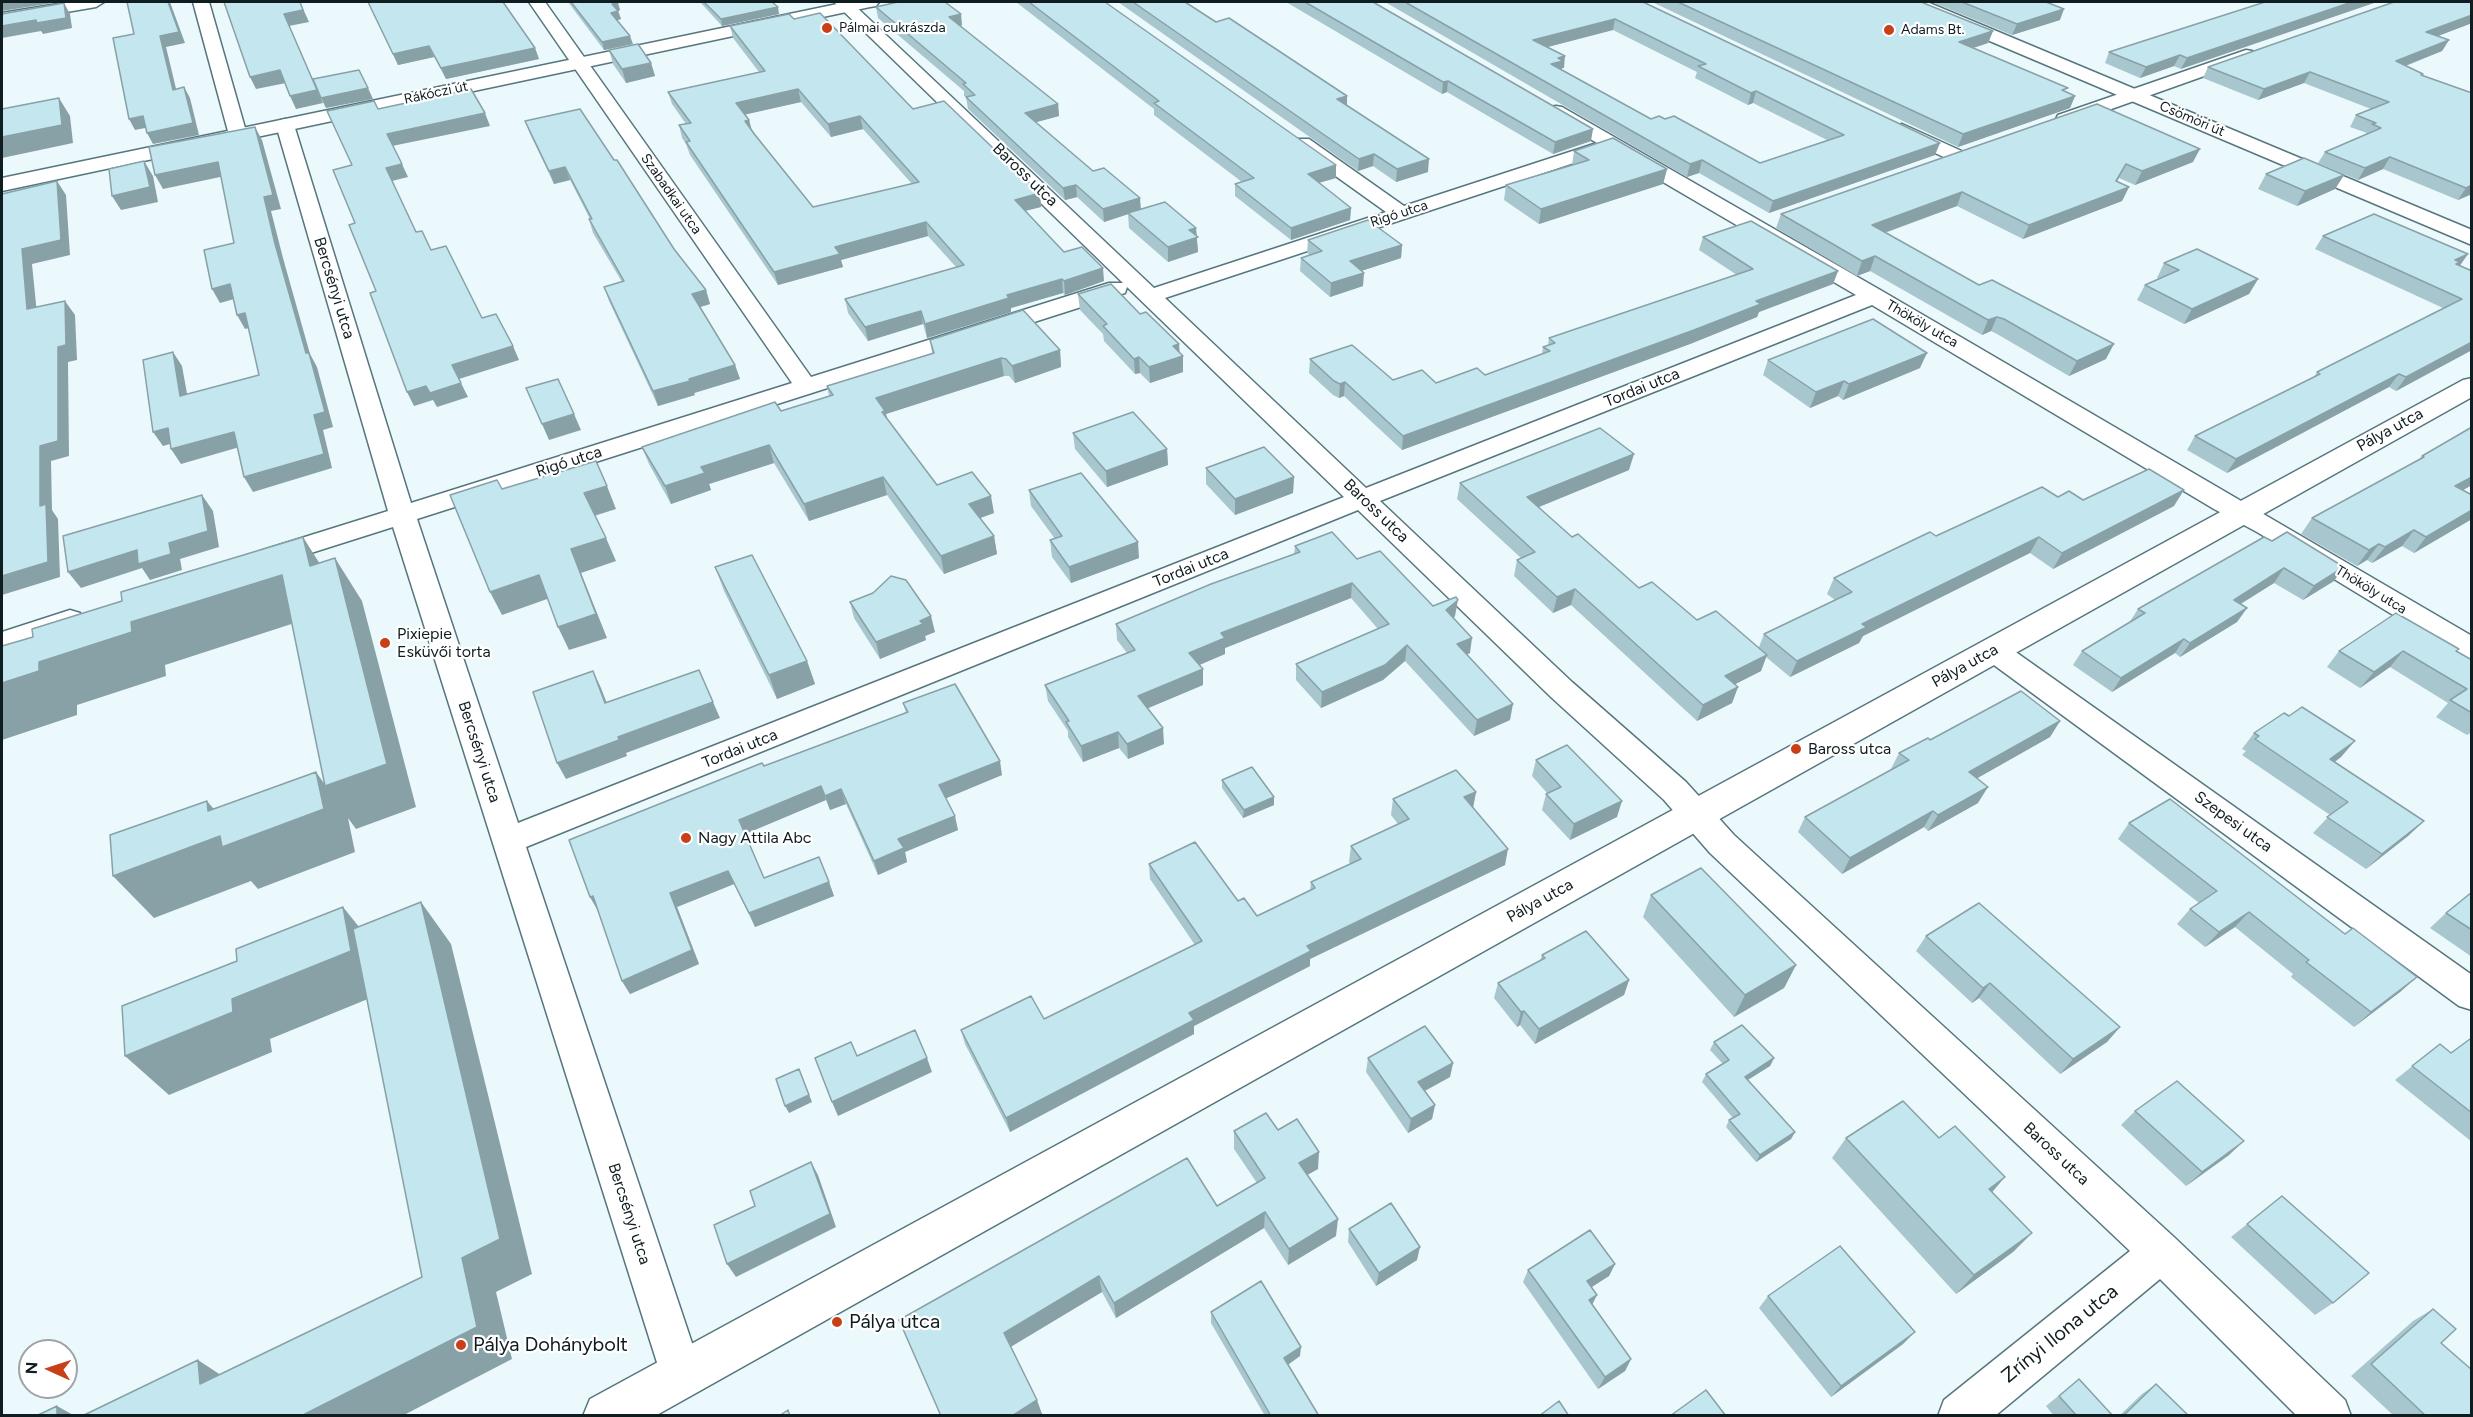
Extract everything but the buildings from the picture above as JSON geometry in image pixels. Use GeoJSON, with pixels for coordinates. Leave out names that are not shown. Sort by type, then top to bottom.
{"type":"FeatureCollection","features":[{"type":"Feature","properties":{"kind":"street"},"geometry":{"type":"LineString","coordinates":[[2,18],[96,2]]}},
{"type":"Feature","properties":{"kind":"street"},"geometry":{"type":"LineString","coordinates":[[201,2],[238,135]]}},
{"type":"Feature","properties":{"kind":"street","name":"Szabadkai utca"},"geometry":{"type":"LineString","coordinates":[[537,2],[806,387]]}},
{"type":"Feature","properties":{"kind":"street","name":"Rákóczi út"},"geometry":{"type":"LineString","coordinates":[[2,185],[580,63],[845,4],[870,2]]}},
{"type":"Feature","properties":{"kind":"street","name":"Csömöri út"},"geometry":{"type":"LineString","coordinates":[[1913,2],[2472,238]]}},
{"type":"Feature","properties":{"kind":"street","name":"Baross utca"},"geometry":{"type":"LineString","coordinates":[[845,4],[1562,690],[1675,791],[1722,844],[2161,1252],[2329,1416]]}},
{"type":"Feature","properties":{"kind":"street"},"geometry":{"type":"LineString","coordinates":[[2044,127],[2266,48]]}},
{"type":"Feature","properties":{"kind":"street","name":"Thököly utca"},"geometry":{"type":"LineString","coordinates":[[1541,102],[2240,513],[2266,526],[2472,650]]}},
{"type":"Feature","properties":{"kind":"street"},"geometry":{"type":"LineString","coordinates":[[1885,121],[1959,157]]}},
{"type":"Feature","properties":{"kind":"street","name":"Bercsényi utca"},"geometry":{"type":"LineString","coordinates":[[285,125],[402,515],[681,1376]]}},
{"type":"Feature","properties":{"kind":"street"},"geometry":{"type":"LineString","coordinates":[[1286,131],[1401,213]]}},
{"type":"Feature","properties":{"kind":"street","name":"Rigó utca"},"geometry":{"type":"LineString","coordinates":[[246,564],[806,387],[1401,213],[1613,143]]}},
{"type":"Feature","properties":{"kind":"street"},"geometry":{"type":"LineString","coordinates":[[1936,165],[1980,150]]}},
{"type":"Feature","properties":{"kind":"street"},"geometry":{"type":"LineString","coordinates":[[1755,227],[1778,219]]}},
{"type":"Feature","properties":{"kind":"street","name":"Tordai utca"},"geometry":{"type":"LineString","coordinates":[[508,842],[1874,296]]}},
{"type":"Feature","properties":{"kind":"street","name":"Pálya utca"},"geometry":{"type":"LineString","coordinates":[[607,1416],[2472,386]]}},
{"type":"Feature","properties":{"kind":"street"},"geometry":{"type":"LineString","coordinates":[[2,642],[91,614]]}},
{"type":"Feature","properties":{"kind":"street","name":"Szepesi utca"},"geometry":{"type":"LineString","coordinates":[[1993,650],[2472,995]]}},
{"type":"Feature","properties":{"kind":"street","name":"Zrínyi Ilona utca"},"geometry":{"type":"LineString","coordinates":[[1960,1416],[2161,1252]]}},
{"type":"Feature","properties":{"kind":"place","name":"Pálmai cukrászda"},"geometry":{"type":"Point","coordinates":[827,28]}},
{"type":"Feature","properties":{"kind":"place","name":"Adams Bt."},"geometry":{"type":"Point","coordinates":[1889,30]}},
{"type":"Feature","properties":{"kind":"place","name":"Pixiepie Esküvői torta"},"geometry":{"type":"Point","coordinates":[385,643]}},
{"type":"Feature","properties":{"kind":"place","name":"Baross utca"},"geometry":{"type":"Point","coordinates":[1796,749]}},
{"type":"Feature","properties":{"kind":"place","name":"Nagy Attila Abc"},"geometry":{"type":"Point","coordinates":[686,838]}},
{"type":"Feature","properties":{"kind":"place","name":"Pálya utca"},"geometry":{"type":"Point","coordinates":[837,1322]}},
{"type":"Feature","properties":{"kind":"place","name":"Pálya Dohánybolt"},"geometry":{"type":"Point","coordinates":[461,1345]}}]}
